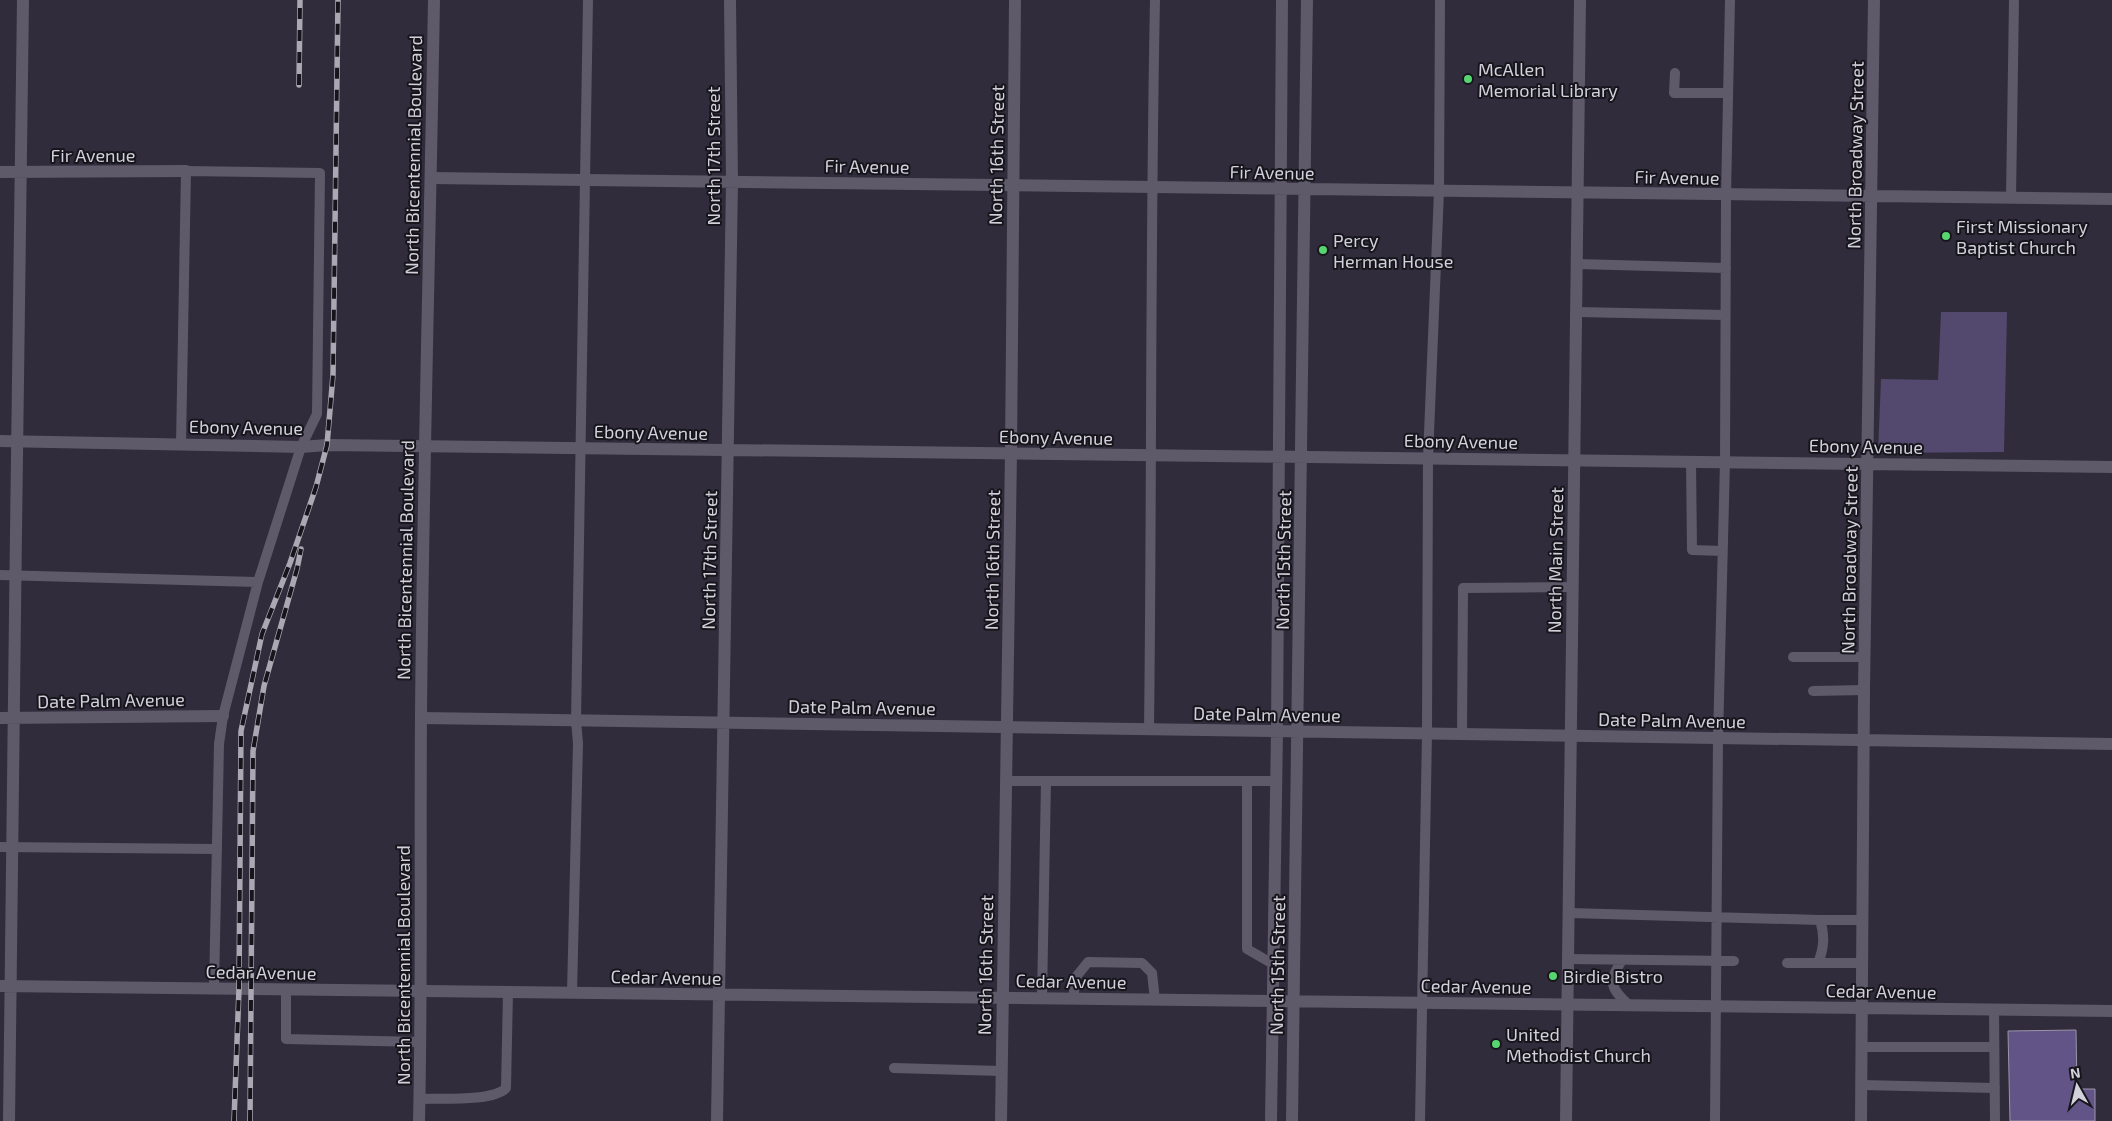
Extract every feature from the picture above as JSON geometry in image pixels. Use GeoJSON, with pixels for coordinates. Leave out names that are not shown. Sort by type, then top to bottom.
{"type":"FeatureCollection","features":[{"type":"Feature","properties":{"kind":"street"},"geometry":{"type":"LineString","coordinates":[[9,1121],[6,986],[13,848],[15,442],[23,0]]}},
{"type":"Feature","properties":{"kind":"street","name":"North Bicentennial Boulevard"},"geometry":{"type":"LineString","coordinates":[[419,1121],[422,1042],[421,718],[424,447],[434,0]]}},
{"type":"Feature","properties":{"kind":"street","name":"North 17th Street"},"geometry":{"type":"LineString","coordinates":[[717,1121],[732,182],[730,0]]}},
{"type":"Feature","properties":{"kind":"street","name":"North 16th Street"},"geometry":{"type":"LineString","coordinates":[[1001,1121],[1011,454],[1015,0]]}},
{"type":"Feature","properties":{"kind":"street","name":"North 15th Street"},"geometry":{"type":"LineString","coordinates":[[1271,1121],[1277,731],[1282,0]]}},
{"type":"Feature","properties":{"kind":"street","name":"North 15th Street"},"geometry":{"type":"LineString","coordinates":[[1292,1121],[1307,0]]}},
{"type":"Feature","properties":{"kind":"street","name":"North Main Street"},"geometry":{"type":"LineString","coordinates":[[1566,1121],[1580,0]]}},
{"type":"Feature","properties":{"kind":"street","name":"North Broadway Street"},"geometry":{"type":"LineString","coordinates":[[1861,1121],[1864,690],[1874,0]]}},
{"type":"Feature","properties":{"kind":"street","name":"Fir Avenue"},"geometry":{"type":"LineString","coordinates":[[0,172],[186,172]]}},
{"type":"Feature","properties":{"kind":"street","name":"Fir Avenue"},"geometry":{"type":"LineString","coordinates":[[431,178],[1726,196],[2112,199]]}},
{"type":"Feature","properties":{"kind":"street","name":"Ebony Avenue"},"geometry":{"type":"LineString","coordinates":[[0,442],[301,447],[2112,466]]}},
{"type":"Feature","properties":{"kind":"street","name":"Date Palm Avenue"},"geometry":{"type":"LineString","coordinates":[[0,718],[222,716]]}},
{"type":"Feature","properties":{"kind":"street","name":"Date Palm Avenue"},"geometry":{"type":"LineString","coordinates":[[421,718],[2112,744]]}},
{"type":"Feature","properties":{"kind":"street","name":"Cedar Avenue"},"geometry":{"type":"LineString","coordinates":[[6,986],[2112,1011]]}},
{"type":"Feature","properties":{"kind":"lane"},"geometry":{"type":"LineString","coordinates":[[572,993],[578,743],[576,721],[588,0]]}},
{"type":"Feature","properties":{"kind":"lane"},"geometry":{"type":"LineString","coordinates":[[1149,729],[1152,456],[1151,188],[1155,0]]}},
{"type":"Feature","properties":{"kind":"lane"},"geometry":{"type":"LineString","coordinates":[[1420,1121],[1427,733],[1428,458],[1439,191],[1440,0]]}},
{"type":"Feature","properties":{"kind":"lane"},"geometry":{"type":"LineString","coordinates":[[1715,1121],[1718,738],[1725,462],[1726,196],[1730,0]]}},
{"type":"Feature","properties":{"kind":"lane"},"geometry":{"type":"LineString","coordinates":[[2011,198],[2014,0]]}},
{"type":"Feature","properties":{"kind":"lane"},"geometry":{"type":"LineString","coordinates":[[1675,73],[1674,93],[1728,93]]}},
{"type":"Feature","properties":{"kind":"lane"},"geometry":{"type":"LineString","coordinates":[[181,444],[186,172],[320,173],[317,414],[301,447],[258,582],[222,716],[219,744],[214,989]]}},
{"type":"Feature","properties":{"kind":"lane"},"geometry":{"type":"LineString","coordinates":[[1577,264],[1726,268]]}},
{"type":"Feature","properties":{"kind":"lane"},"geometry":{"type":"LineString","coordinates":[[1576,312],[1725,315]]}},
{"type":"Feature","properties":{"kind":"lane"},"geometry":{"type":"LineString","coordinates":[[1691,461],[1692,550],[1722,551]]}},
{"type":"Feature","properties":{"kind":"lane"},"geometry":{"type":"LineString","coordinates":[[0,575],[258,582]]}},
{"type":"Feature","properties":{"kind":"lane"},"geometry":{"type":"LineString","coordinates":[[1462,734],[1463,588],[1572,587]]}},
{"type":"Feature","properties":{"kind":"lane"},"geometry":{"type":"LineString","coordinates":[[1793,656],[1865,657]]}},
{"type":"Feature","properties":{"kind":"lane"},"geometry":{"type":"LineString","coordinates":[[1813,690],[1864,690]]}},
{"type":"Feature","properties":{"kind":"lane"},"geometry":{"type":"LineString","coordinates":[[1006,781],[1276,781]]}},
{"type":"Feature","properties":{"kind":"lane"},"geometry":{"type":"LineString","coordinates":[[1042,998],[1046,781]]}},
{"type":"Feature","properties":{"kind":"lane"},"geometry":{"type":"LineString","coordinates":[[1247,782],[1247,949],[1273,964]]}},
{"type":"Feature","properties":{"kind":"lane"},"geometry":{"type":"LineString","coordinates":[[0,848],[217,849]]}},
{"type":"Feature","properties":{"kind":"lane"},"geometry":{"type":"LineString","coordinates":[[1570,913],[1863,920]]}},
{"type":"Feature","properties":{"kind":"lane"},"geometry":{"type":"LineString","coordinates":[[1818,963],[1823,950],[1825,934],[1820,920]]}},
{"type":"Feature","properties":{"kind":"lane"},"geometry":{"type":"LineString","coordinates":[[1568,960],[1734,961]]}},
{"type":"Feature","properties":{"kind":"lane"},"geometry":{"type":"LineString","coordinates":[[1622,960],[1613,974],[1613,988],[1616,994],[1629,1005]]}},
{"type":"Feature","properties":{"kind":"lane"},"geometry":{"type":"LineString","coordinates":[[1073,999],[1076,977],[1088,962],[1142,962],[1152,973],[1155,1000]]}},
{"type":"Feature","properties":{"kind":"lane"},"geometry":{"type":"LineString","coordinates":[[1787,963],[1863,963]]}},
{"type":"Feature","properties":{"kind":"lane"},"geometry":{"type":"LineString","coordinates":[[286,989],[286,1039],[422,1042]]}},
{"type":"Feature","properties":{"kind":"lane"},"geometry":{"type":"LineString","coordinates":[[420,1099],[481,1097],[502,1093],[506,1088],[508,992]]}},
{"type":"Feature","properties":{"kind":"lane"},"geometry":{"type":"LineString","coordinates":[[1994,1010],[1995,1121]]}},
{"type":"Feature","properties":{"kind":"lane"},"geometry":{"type":"LineString","coordinates":[[1862,1047],[1994,1047]]}},
{"type":"Feature","properties":{"kind":"lane"},"geometry":{"type":"LineString","coordinates":[[894,1068],[1001,1070]]}},
{"type":"Feature","properties":{"kind":"lane"},"geometry":{"type":"LineString","coordinates":[[1861,1085],[1995,1088]]}},
{"type":"Feature","properties":{"kind":"shaded area"},"geometry":{"type":"Polygon","coordinates":[[[1941,312],[2007,312],[2004,452],[1878,453],[1881,379],[1938,380],[1941,312]]]}},
{"type":"Feature","properties":{"kind":"building"},"geometry":{"type":"Polygon","coordinates":[[[2076,1030],[2077,1089],[2095,1089],[2095,1121],[2010,1121],[2008,1031],[2076,1030]]]}},
{"type":"Feature","properties":{"kind":"railway"},"geometry":{"type":"LineString","coordinates":[[299,85],[300,0]]}},
{"type":"Feature","properties":{"kind":"railway"},"geometry":{"type":"LineString","coordinates":[[234,1121],[239,989],[241,731],[262,634],[290,563],[316,487],[327,445],[333,375],[338,0]]}},
{"type":"Feature","properties":{"kind":"railway"},"geometry":{"type":"LineString","coordinates":[[250,1121],[253,751],[264,686],[301,549]]}},
{"type":"Feature","properties":{"kind":"place","name":"McAllen Memorial Library"},"geometry":{"type":"Point","coordinates":[1468,79]}},
{"type":"Feature","properties":{"kind":"place","name":"First Missionary Baptist Church"},"geometry":{"type":"Point","coordinates":[1946,236]}},
{"type":"Feature","properties":{"kind":"place","name":"Percy Herman House"},"geometry":{"type":"Point","coordinates":[1323,250]}},
{"type":"Feature","properties":{"kind":"place","name":"Birdie Bistro"},"geometry":{"type":"Point","coordinates":[1553,976]}},
{"type":"Feature","properties":{"kind":"place","name":"United Methodist Church"},"geometry":{"type":"Point","coordinates":[1496,1044]}}]}
